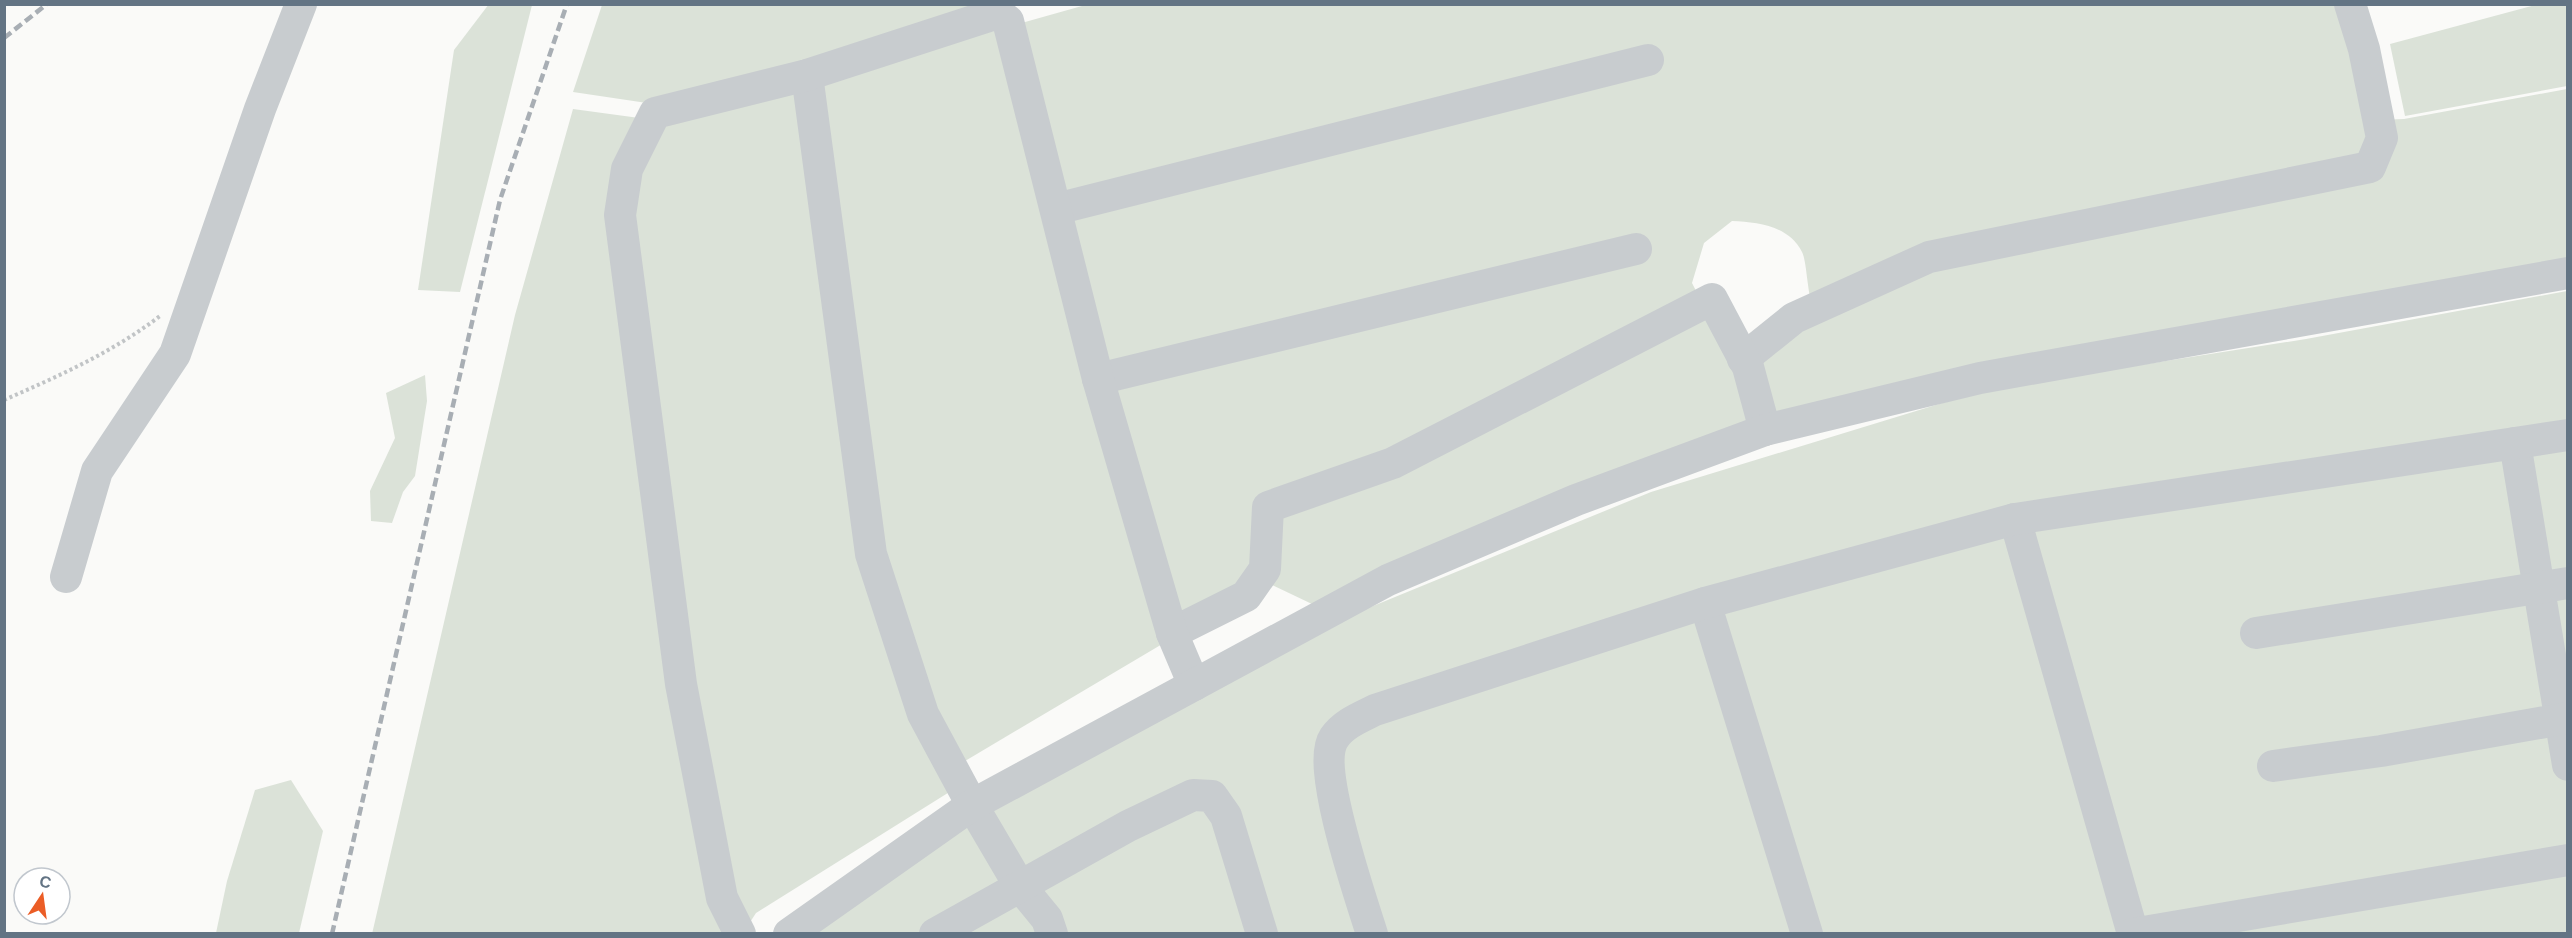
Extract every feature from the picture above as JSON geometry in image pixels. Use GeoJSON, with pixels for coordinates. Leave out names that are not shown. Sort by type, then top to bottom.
{"type":"FeatureCollection","features":[{"type":"Feature","properties":{"kind":"street"},"geometry":{"type":"LineString","coordinates":[[66,577],[97,471],[175,354],[260,109],[301,4]]}},
{"type":"Feature","properties":{"kind":"street"},"geometry":{"type":"LineString","coordinates":[[1743,359],[1794,318],[1929,257],[2370,167],[2382,138],[2364,49],[2350,4]]}},
{"type":"Feature","properties":{"kind":"street"},"geometry":{"type":"LineString","coordinates":[[740,933],[722,898],[681,684],[620,215],[627,169],[656,113],[807,75],[998,13],[1008,21],[1098,379],[1172,633],[1194,685]]}},
{"type":"Feature","properties":{"kind":"street"},"geometry":{"type":"LineString","coordinates":[[1056,209],[1648,60]]}},
{"type":"Feature","properties":{"kind":"street"},"geometry":{"type":"LineString","coordinates":[[807,75],[871,554],[923,714],[972,806],[1019,885],[1047,919],[1052,933]]}},
{"type":"Feature","properties":{"kind":"street"},"geometry":{"type":"LineString","coordinates":[[1098,379],[1636,249]]}},
{"type":"Feature","properties":{"kind":"street"},"geometry":{"type":"LineString","coordinates":[[789,933],[972,806],[1388,580],[1576,500],[1765,429],[1980,378],[2568,273]]}},
{"type":"Feature","properties":{"kind":"street"},"geometry":{"type":"LineString","coordinates":[[1172,633],[1246,596],[1265,568],[1268,507],[1393,463],[1712,299],[1743,359],[1765,429]]}},
{"type":"Feature","properties":{"kind":"street"},"geometry":{"type":"LineString","coordinates":[[1372,933],[1349,861],[1329,772],[1332,739],[1345,726],[1375,710],[1706,603],[2015,519],[2568,435]]}},
{"type":"Feature","properties":{"kind":"street"},"geometry":{"type":"LineString","coordinates":[[2515,443],[2553,585],[2568,765]]}},
{"type":"Feature","properties":{"kind":"street"},"geometry":{"type":"LineString","coordinates":[[2015,519],[2133,933],[2568,860]]}},
{"type":"Feature","properties":{"kind":"street"},"geometry":{"type":"LineString","coordinates":[[2256,633],[2553,585]]}},
{"type":"Feature","properties":{"kind":"street"},"geometry":{"type":"LineString","coordinates":[[1706,603],[1807,933]]}},
{"type":"Feature","properties":{"kind":"street"},"geometry":{"type":"LineString","coordinates":[[2273,766],[2381,751],[2564,719]]}},
{"type":"Feature","properties":{"kind":"street"},"geometry":{"type":"LineString","coordinates":[[935,933],[1128,826],[1193,795],[1212,796],[1226,816],[1262,933]]}},
{"type":"Feature","properties":{"kind":"path"},"geometry":{"type":"LineString","coordinates":[[4,400],[63,374],[136,334],[163,313]]}},
{"type":"Feature","properties":{"kind":"shaded area"},"geometry":{"type":"Polygon","coordinates":[[[489,4],[532,5],[460,292],[418,290],[454,50],[489,4]]]}},
{"type":"Feature","properties":{"kind":"shaded area"},"geometry":{"type":"Polygon","coordinates":[[[1005,4],[667,106],[573,92],[602,5],[1005,4]]]}},
{"type":"Feature","properties":{"kind":"shaded area"},"geometry":{"type":"Polygon","coordinates":[[[1089,4],[2341,5],[2376,120],[2404,119],[2567,89],[2567,263],[1933,380],[1312,604],[1255,577],[1181,628],[1018,24],[1089,4]],[[1732,221],[1704,243],[1692,283],[1729,356],[1813,308],[1804,257],[1796,243],[1789,236],[1772,227],[1732,221]]]}},
{"type":"Feature","properties":{"kind":"shaded area"},"geometry":{"type":"Polygon","coordinates":[[[2539,4],[2567,5],[2567,86],[2405,116],[2390,44],[2539,4]]]}},
{"type":"Feature","properties":{"kind":"shaded area"},"geometry":{"type":"Polygon","coordinates":[[[1002,19],[1164,643],[955,767],[878,555],[815,74],[1002,19]]]}},
{"type":"Feature","properties":{"kind":"shaded area"},"geometry":{"type":"Polygon","coordinates":[[[790,85],[807,103],[862,555],[951,791],[756,913],[743,933],[372,934],[515,315],[573,109],[654,120],[790,85]]]}},
{"type":"Feature","properties":{"kind":"shaded area"},"geometry":{"type":"Polygon","coordinates":[[[2567,291],[2567,933],[812,934],[961,825],[1300,636],[1651,492],[1988,389],[2306,339],[2567,291]]]}},
{"type":"Feature","properties":{"kind":"shaded area"},"geometry":{"type":"Polygon","coordinates":[[[425,375],[427,401],[415,476],[403,492],[392,523],[371,521],[370,491],[395,438],[386,393],[425,375]]]}},
{"type":"Feature","properties":{"kind":"shaded area"},"geometry":{"type":"Polygon","coordinates":[[[291,780],[323,831],[299,933],[216,933],[227,881],[255,790],[291,780]]]}},
{"type":"Feature","properties":{"kind":"railway"},"geometry":{"type":"LineString","coordinates":[[4,38],[47,4]]}},
{"type":"Feature","properties":{"kind":"railway"},"geometry":{"type":"LineString","coordinates":[[332,934],[500,200],[567,4]]}}]}
